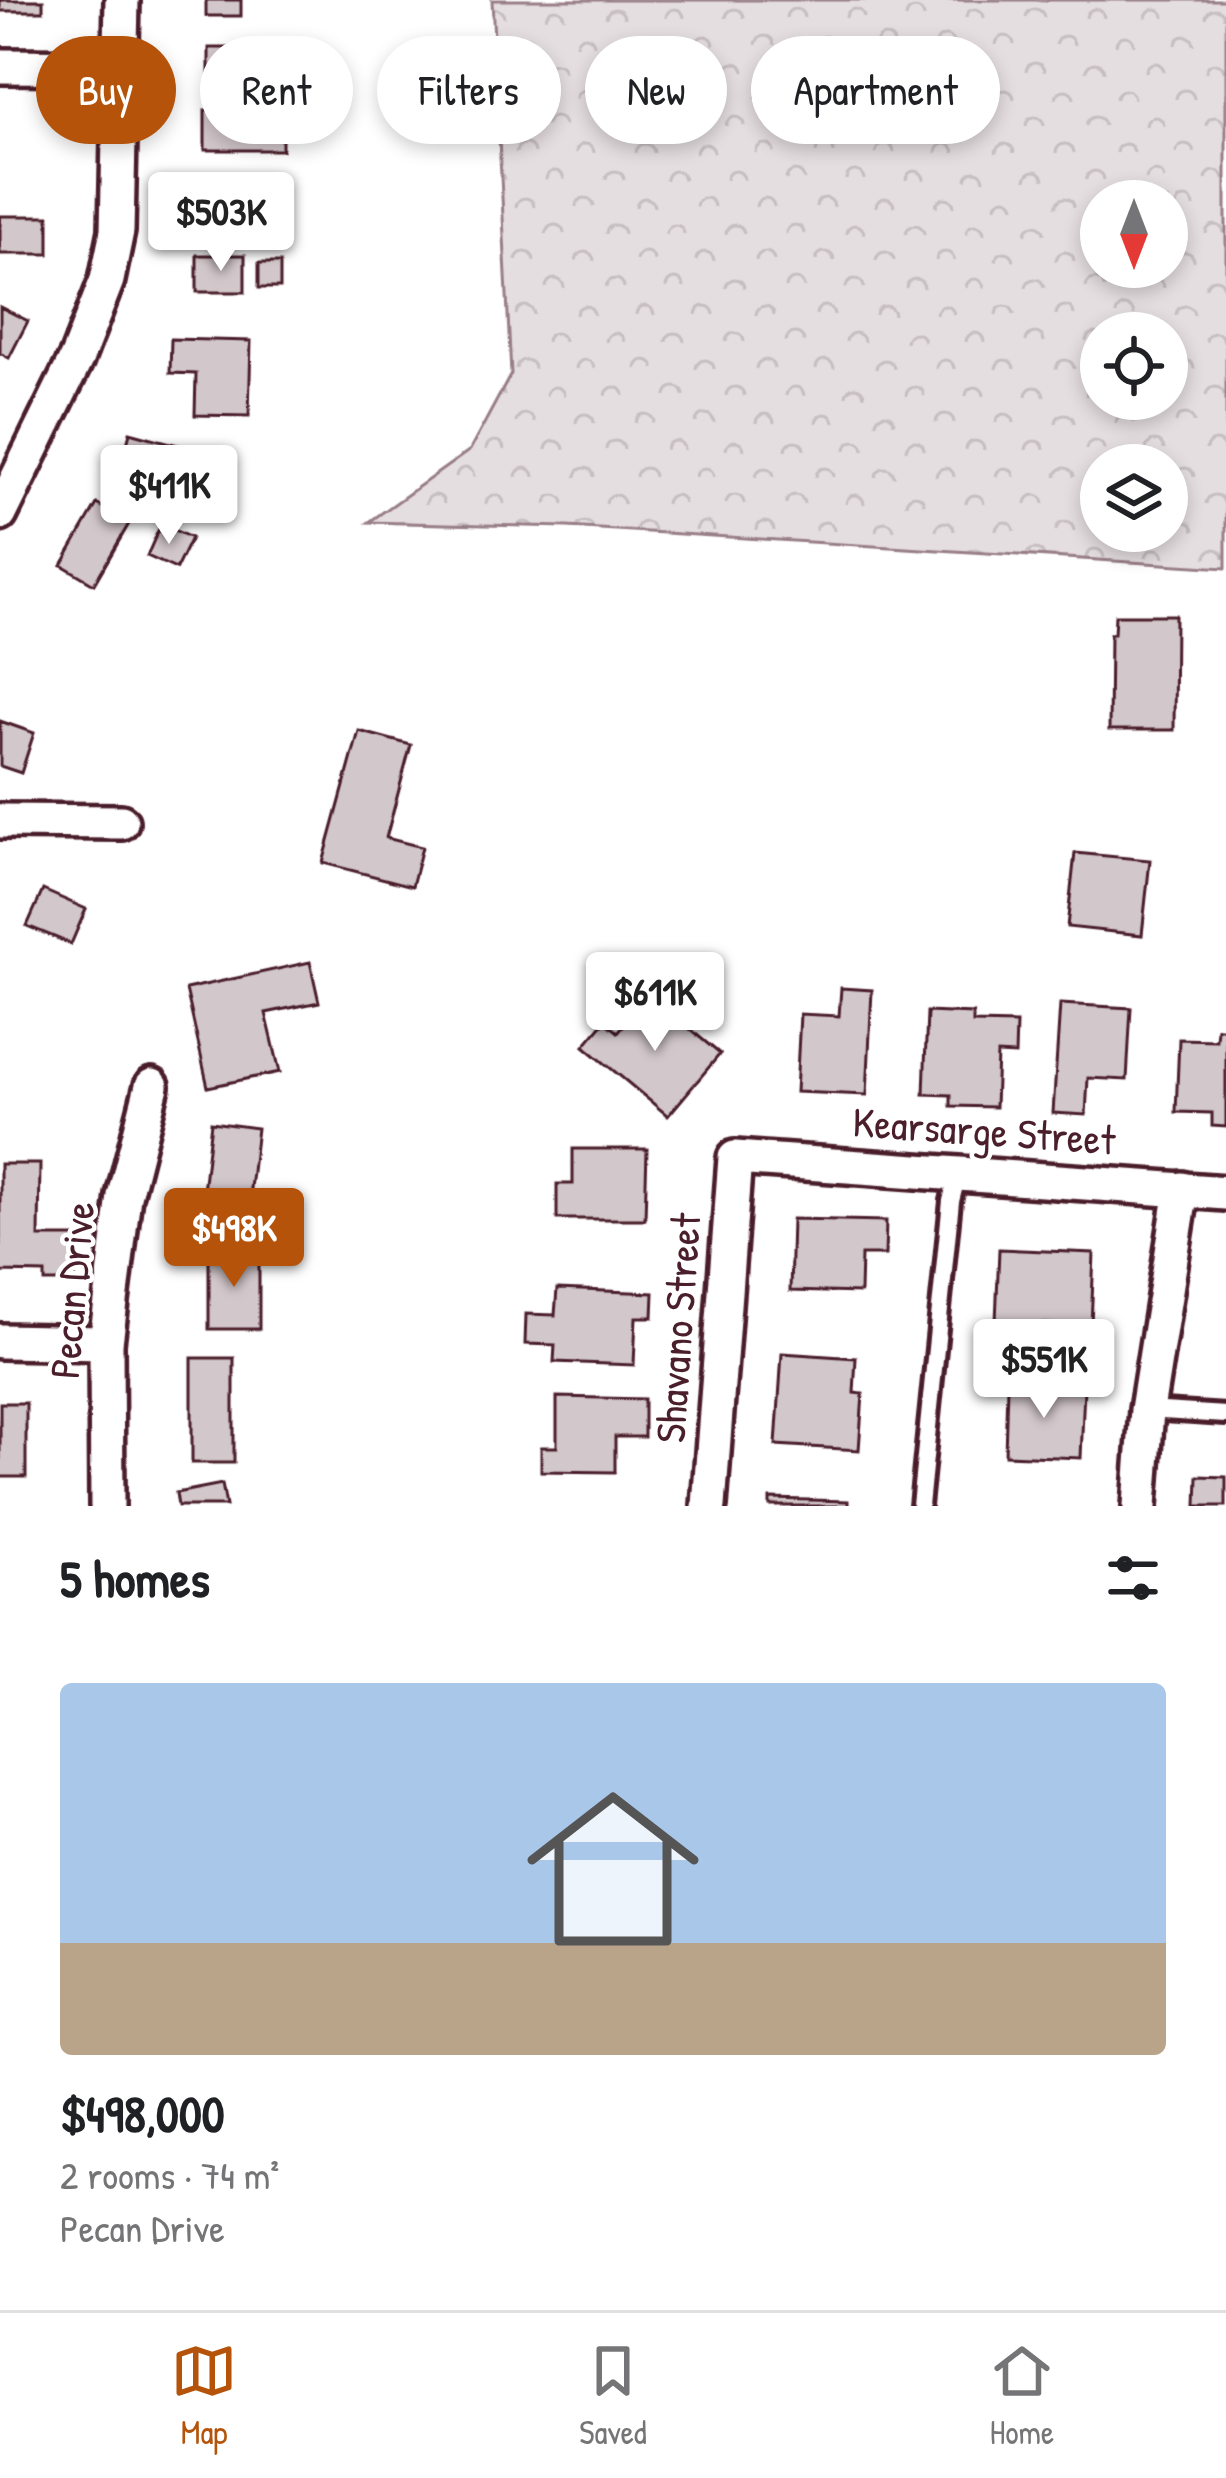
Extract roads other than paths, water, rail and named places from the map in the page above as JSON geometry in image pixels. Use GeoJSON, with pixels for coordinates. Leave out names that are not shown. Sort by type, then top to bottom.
{"type":"FeatureCollection","features":[{"type":"Feature","properties":{"kind":"street"},"geometry":{"type":"LineString","coordinates":[[122,0],[122,36]]}},
{"type":"Feature","properties":{"kind":"street"},"geometry":{"type":"LineString","coordinates":[[0,66],[36,66]]}},
{"type":"Feature","properties":{"kind":"street"},"geometry":{"type":"LineString","coordinates":[[0,514],[77,357],[107,280],[117,230],[120,144]]}},
{"type":"Feature","properties":{"kind":"street"},"geometry":{"type":"LineString","coordinates":[[0,821],[122,822]]}},
{"type":"Feature","properties":{"kind":"street","name":"Pecan Drive"},"geometry":{"type":"LineString","coordinates":[[107,1506],[106,1342],[124,1196],[152,1086]]}},
{"type":"Feature","properties":{"kind":"street","name":"Kearsarge Street"},"geometry":{"type":"LineString","coordinates":[[735,1158],[1226,1193]]}},
{"type":"Feature","properties":{"kind":"street","name":"Shavano Street"},"geometry":{"type":"LineString","coordinates":[[709,1506],[735,1158]]}},
{"type":"Feature","properties":{"kind":"street"},"geometry":{"type":"LineString","coordinates":[[1140,1506],[1147,1409],[1182,1189]]}},
{"type":"Feature","properties":{"kind":"street"},"geometry":{"type":"LineString","coordinates":[[0,1341],[106,1342]]}},
{"type":"Feature","properties":{"kind":"lane"},"geometry":{"type":"LineString","coordinates":[[920,1506],[951,1202],[958,1173]]}},
{"type":"Feature","properties":{"kind":"lane"},"geometry":{"type":"LineString","coordinates":[[1147,1409],[1226,1415]]}}]}
